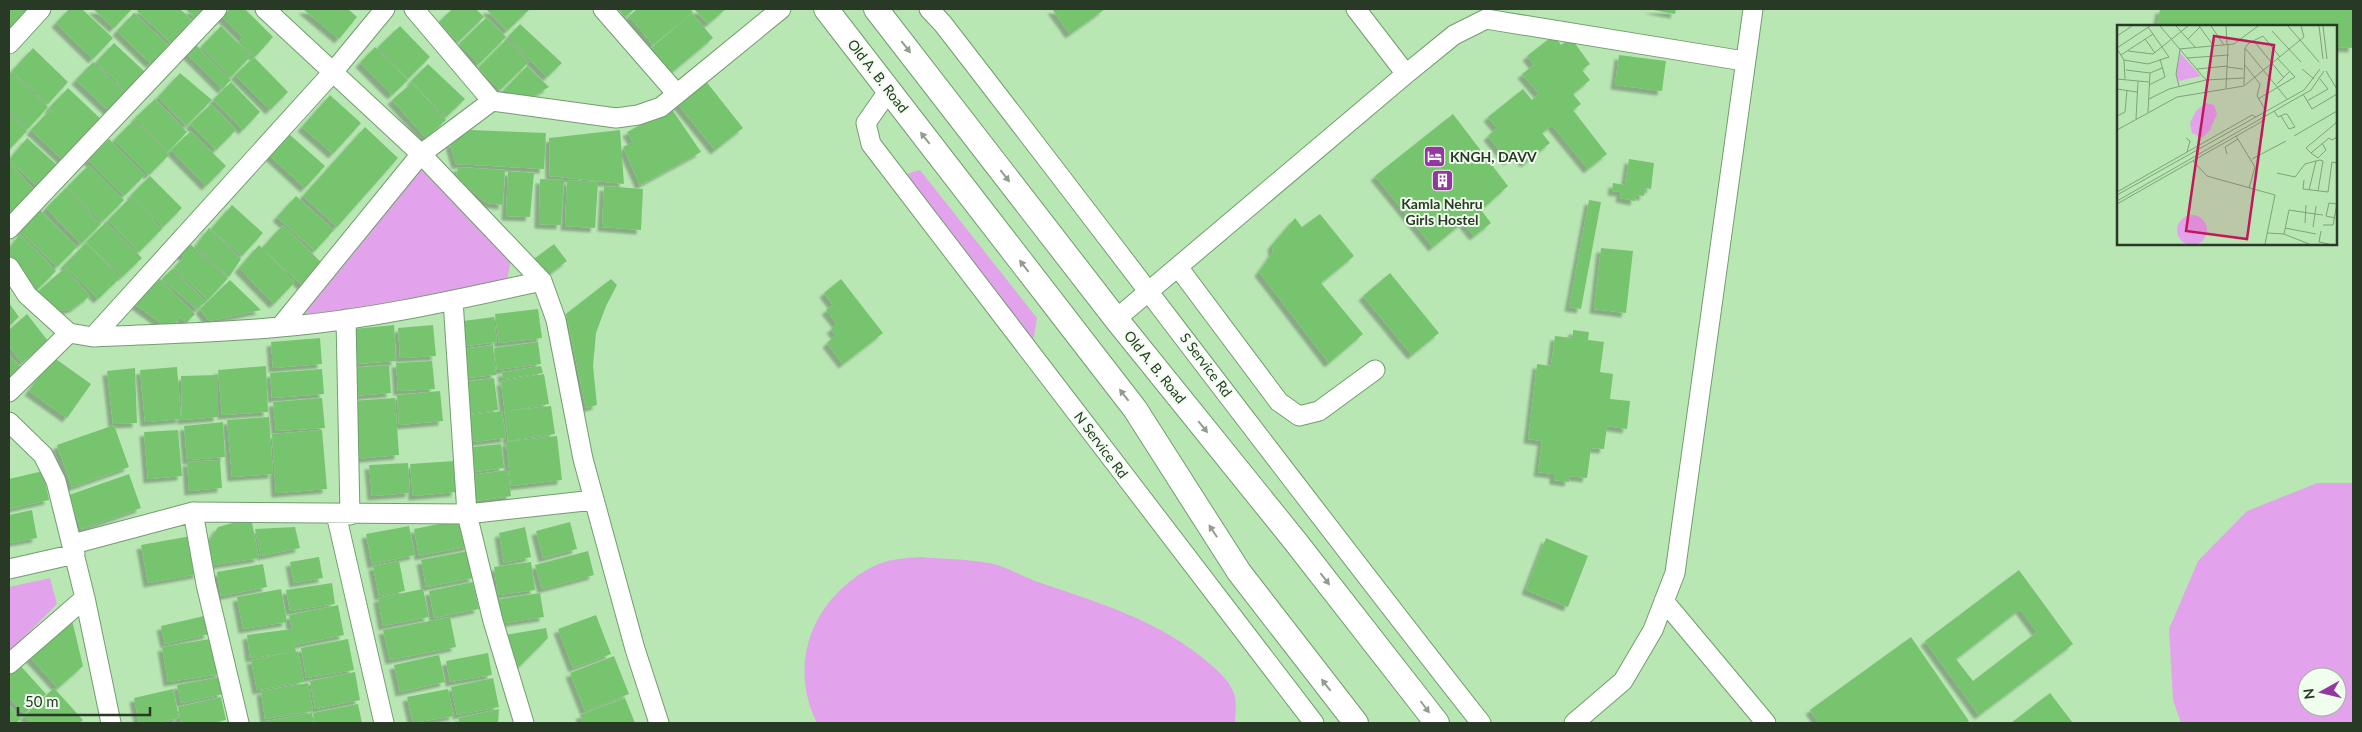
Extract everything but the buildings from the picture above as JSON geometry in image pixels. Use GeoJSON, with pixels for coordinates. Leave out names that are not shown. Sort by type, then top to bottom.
{"type":"FeatureCollection","features":[{"type":"Feature","properties":{"kind":"main road","name":"Old A. B. Road"},"geometry":{"type":"LineString","coordinates":[[826,9],[1134,409],[1239,572],[1356,723]]}},
{"type":"Feature","properties":{"kind":"main road","name":"Old A. B. Road"},"geometry":{"type":"LineString","coordinates":[[876,9],[1116,319],[1295,541],[1437,723]]}},
{"type":"Feature","properties":{"kind":"street"},"geometry":{"type":"LineString","coordinates":[[9,44],[41,9]]}},
{"type":"Feature","properties":{"kind":"street"},"geometry":{"type":"LineString","coordinates":[[9,229],[217,9]]}},
{"type":"Feature","properties":{"kind":"street"},"geometry":{"type":"LineString","coordinates":[[265,9],[421,154],[542,281],[556,320],[583,459],[635,649],[659,723]]}},
{"type":"Feature","properties":{"kind":"street"},"geometry":{"type":"LineString","coordinates":[[93,337],[333,72],[385,9]]}},
{"type":"Feature","properties":{"kind":"street"},"geometry":{"type":"LineString","coordinates":[[414,9],[492,101],[616,118],[638,116],[661,107],[781,9]]}},
{"type":"Feature","properties":{"kind":"street"},"geometry":{"type":"LineString","coordinates":[[603,9],[677,94]]}},
{"type":"Feature","properties":{"kind":"street","name":"S Service Rd"},"geometry":{"type":"LineString","coordinates":[[929,9],[943,24],[1150,291],[1396,616],[1480,723]]}},
{"type":"Feature","properties":{"kind":"street"},"geometry":{"type":"LineString","coordinates":[[1356,9],[1406,74]]}},
{"type":"Feature","properties":{"kind":"street"},"geometry":{"type":"LineString","coordinates":[[1574,723],[1623,682],[1653,630],[1675,572],[1744,61],[1753,9]]}},
{"type":"Feature","properties":{"kind":"street"},"geometry":{"type":"LineString","coordinates":[[1116,319],[1406,74],[1454,35],[1486,18],[1744,61]]}},
{"type":"Feature","properties":{"kind":"street","name":"N Service Rd"},"geometry":{"type":"LineString","coordinates":[[889,90],[866,123],[871,144],[1314,723]]}},
{"type":"Feature","properties":{"kind":"street"},"geometry":{"type":"LineString","coordinates":[[280,328],[421,154],[492,101]]}},
{"type":"Feature","properties":{"kind":"street"},"geometry":{"type":"LineString","coordinates":[[9,267],[27,295],[69,333],[93,337],[280,328],[346,319],[453,300],[542,281]]}},
{"type":"Feature","properties":{"kind":"street"},"geometry":{"type":"LineString","coordinates":[[1178,267],[1278,402],[1299,416],[1319,411],[1375,370]]}},
{"type":"Feature","properties":{"kind":"street"},"geometry":{"type":"LineString","coordinates":[[453,300],[467,514],[494,621],[524,723]]}},
{"type":"Feature","properties":{"kind":"street"},"geometry":{"type":"LineString","coordinates":[[346,319],[343,514],[384,723]]}},
{"type":"Feature","properties":{"kind":"street"},"geometry":{"type":"LineString","coordinates":[[9,392],[69,333]]}},
{"type":"Feature","properties":{"kind":"street"},"geometry":{"type":"LineString","coordinates":[[9,422],[43,455],[56,480],[86,598],[110,723]]}},
{"type":"Feature","properties":{"kind":"street"},"geometry":{"type":"LineString","coordinates":[[9,569],[193,512],[467,514],[594,500]]}},
{"type":"Feature","properties":{"kind":"street"},"geometry":{"type":"LineString","coordinates":[[193,512],[206,584],[239,723]]}},
{"type":"Feature","properties":{"kind":"street"},"geometry":{"type":"LineString","coordinates":[[9,664],[86,598]]}},
{"type":"Feature","properties":{"kind":"street"},"geometry":{"type":"LineString","coordinates":[[1664,601],[1766,723]]}},
{"type":"Feature","properties":{"kind":"shaded area"},"geometry":{"type":"Polygon","coordinates":[[[421,154],[513,251],[505,289],[280,327],[421,154]]]}},
{"type":"Feature","properties":{"kind":"shaded area"},"geometry":{"type":"Polygon","coordinates":[[[920,170],[1037,318],[1031,354],[896,177],[920,170]]]}},
{"type":"Feature","properties":{"kind":"shaded area"},"geometry":{"type":"Polygon","coordinates":[[[2317,483],[2353,483],[2353,723],[2181,723],[2173,700],[2169,629],[2198,561],[2247,511],[2317,483]]]}},
{"type":"Feature","properties":{"kind":"shaded area"},"geometry":{"type":"Polygon","coordinates":[[[921,557],[995,564],[1035,581],[1127,614],[1170,635],[1210,664],[1225,679],[1235,697],[1235,723],[817,723],[808,700],[805,678],[806,655],[811,634],[821,614],[834,596],[851,580],[872,567],[902,558],[921,557]]]}},
{"type":"Feature","properties":{"kind":"shaded area"},"geometry":{"type":"Polygon","coordinates":[[[50,578],[57,604],[9,652],[9,587],[50,578]]]}},
{"type":"Feature","properties":{"kind":"place","name":"KNGH, DAVV"},"geometry":{"type":"Point","coordinates":[1434,157]}},
{"type":"Feature","properties":{"kind":"place","name":"Kamla Nehru Girls Hostel"},"geometry":{"type":"Point","coordinates":[1442,181]}}]}
